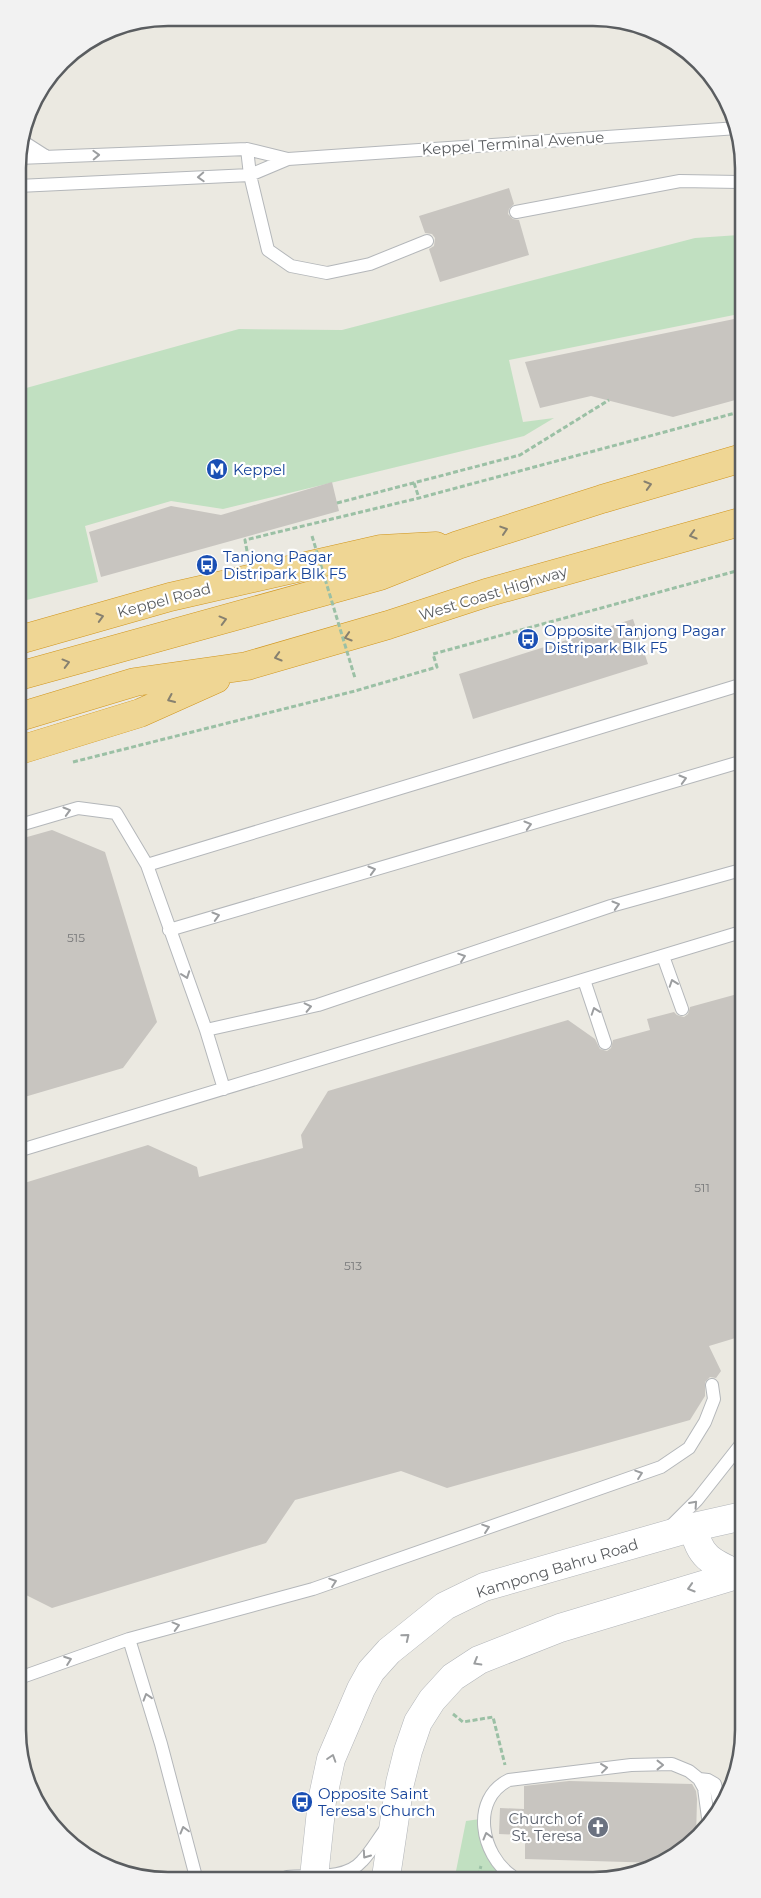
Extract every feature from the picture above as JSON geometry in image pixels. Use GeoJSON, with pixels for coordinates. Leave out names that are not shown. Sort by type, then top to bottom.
{"type":"FeatureCollection","features":[{"type":"Feature","properties":{"kind":"highway"},"geometry":{"type":"LineString","coordinates":[[27,674],[380,576],[458,544],[735,460]]}},
{"type":"Feature","properties":{"kind":"highway","name":"West Coast Highway"},"geometry":{"type":"LineString","coordinates":[[247,666],[388,625],[496,590],[735,523]]}},
{"type":"Feature","properties":{"kind":"highway","name":"Keppel Road"},"geometry":{"type":"LineString","coordinates":[[27,638],[170,597],[381,548],[458,544]]}},
{"type":"Feature","properties":{"kind":"highway"},"geometry":{"type":"LineString","coordinates":[[27,714],[135,682],[247,666]]}},
{"type":"Feature","properties":{"kind":"highway"},"geometry":{"type":"LineString","coordinates":[[27,748],[140,712],[247,666]]}},
{"type":"Feature","properties":{"kind":"main road","name":"Kampong Bahru Road"},"geometry":{"type":"LineString","coordinates":[[306,1872],[331,1759],[360,1689],[371,1671],[389,1651],[445,1606],[484,1587],[658,1537],[734,1518]]}},
{"type":"Feature","properties":{"kind":"main road"},"geometry":{"type":"LineString","coordinates":[[694,1528],[696,1542],[703,1554],[717,1565],[734,1572]]}},
{"type":"Feature","properties":{"kind":"main road"},"geometry":{"type":"LineString","coordinates":[[387,1872],[400,1783],[418,1722],[432,1700],[453,1677],[479,1660],[560,1628],[734,1576]]}},
{"type":"Feature","properties":{"kind":"lane","name":"Keppel Terminal Avenue"},"geometry":{"type":"LineString","coordinates":[[27,158],[247,149],[288,159],[729,129]]}},
{"type":"Feature","properties":{"kind":"lane"},"geometry":{"type":"LineString","coordinates":[[28,145],[47,157]]}},
{"type":"Feature","properties":{"kind":"lane"},"geometry":{"type":"LineString","coordinates":[[247,149],[250,175],[268,250],[291,266],[326,273],[370,264],[427,241]]}},
{"type":"Feature","properties":{"kind":"lane","name":"Keppel Terminal Avenue"},"geometry":{"type":"LineString","coordinates":[[27,186],[250,175],[288,159]]}},
{"type":"Feature","properties":{"kind":"lane"},"geometry":{"type":"LineString","coordinates":[[516,212],[680,181],[735,182]]}},
{"type":"Feature","properties":{"kind":"lane"},"geometry":{"type":"LineString","coordinates":[[147,865],[735,687]]}},
{"type":"Feature","properties":{"kind":"lane"},"geometry":{"type":"LineString","coordinates":[[169,930],[735,764]]}},
{"type":"Feature","properties":{"kind":"lane"},"geometry":{"type":"LineString","coordinates":[[27,823],[78,808],[116,813],[147,865],[206,1030],[224,1088]]}},
{"type":"Feature","properties":{"kind":"lane"},"geometry":{"type":"LineString","coordinates":[[206,1030],[318,1005],[611,906],[735,872]]}},
{"type":"Feature","properties":{"kind":"lane"},"geometry":{"type":"LineString","coordinates":[[26,1148],[735,934]]}},
{"type":"Feature","properties":{"kind":"lane"},"geometry":{"type":"LineString","coordinates":[[664,956],[682,1009]]}},
{"type":"Feature","properties":{"kind":"lane"},"geometry":{"type":"LineString","coordinates":[[584,980],[606,1042]]}},
{"type":"Feature","properties":{"kind":"lane"},"geometry":{"type":"LineString","coordinates":[[26,1676],[129,1639],[313,1589],[661,1467],[689,1448],[705,1422],[714,1399],[712,1385]]}},
{"type":"Feature","properties":{"kind":"lane"},"geometry":{"type":"LineString","coordinates":[[658,1537],[697,1500],[734,1453]]}},
{"type":"Feature","properties":{"kind":"lane"},"geometry":{"type":"LineString","coordinates":[[129,1639],[161,1744],[195,1872]]}},
{"type":"Feature","properties":{"kind":"lane"},"geometry":{"type":"LineString","coordinates":[[508,1872],[493,1855],[486,1836],[484,1814],[491,1795],[509,1780],[631,1765],[672,1764],[689,1771],[699,1779],[704,1788],[707,1814]]}},
{"type":"Feature","properties":{"kind":"lane"},"geometry":{"type":"LineString","coordinates":[[699,1779],[708,1780],[715,1784],[718,1797]]}},
{"type":"Feature","properties":{"kind":"lane"},"geometry":{"type":"LineString","coordinates":[[348,1872],[362,1861],[395,1816]]}},
{"type":"Feature","properties":{"kind":"path"},"geometry":{"type":"LineString","coordinates":[[337,503],[520,455],[609,400]]}},
{"type":"Feature","properties":{"kind":"path"},"geometry":{"type":"LineString","coordinates":[[247,551],[245,540],[419,498],[735,413]]}},
{"type":"Feature","properties":{"kind":"path"},"geometry":{"type":"LineString","coordinates":[[414,483],[419,498]]}},
{"type":"Feature","properties":{"kind":"path"},"geometry":{"type":"LineString","coordinates":[[312,536],[355,678]]}},
{"type":"Feature","properties":{"kind":"path"},"geometry":{"type":"LineString","coordinates":[[64,764],[437,668],[433,654],[735,571]]}},
{"type":"Feature","properties":{"kind":"path"},"geometry":{"type":"LineString","coordinates":[[450,1710],[463,1722],[493,1717],[509,1780]]}},
{"type":"Feature","properties":{"kind":"path"},"geometry":{"type":"LineString","coordinates":[[480,1872],[481,1868]]}},
{"type":"Feature","properties":{"kind":"green space"},"geometry":{"type":"Polygon","coordinates":[[[735,235],[735,315],[509,360],[523,422],[554,418],[524,436],[223,509],[171,501],[85,526],[98,582],[27,600],[27,388],[239,329],[342,330],[695,238],[735,235]]]}},
{"type":"Feature","properties":{"kind":"green space"},"geometry":{"type":"Polygon","coordinates":[[[480,1819],[504,1872],[456,1872],[466,1821],[480,1819]]]}},
{"type":"Feature","properties":{"kind":"building"},"geometry":{"type":"Polygon","coordinates":[[[509,188],[514,204],[509,209],[508,214],[513,219],[519,220],[529,255],[440,282],[429,249],[434,246],[435,238],[432,234],[425,233],[419,216],[509,188]]]}},
{"type":"Feature","properties":{"kind":"building"},"geometry":{"type":"Polygon","coordinates":[[[735,319],[735,400],[673,417],[591,396],[540,408],[525,362],[735,319]]]}},
{"type":"Feature","properties":{"kind":"building"},"geometry":{"type":"Polygon","coordinates":[[[332,482],[339,511],[101,577],[89,532],[171,506],[221,515],[332,482]]]}},
{"type":"Feature","properties":{"kind":"building"},"geometry":{"type":"Polygon","coordinates":[[[633,619],[648,664],[473,719],[459,674],[633,619]]]}},
{"type":"Feature","properties":{"kind":"building"},"geometry":{"type":"Polygon","coordinates":[[[52,830],[105,852],[157,1022],[123,1068],[26,1096],[27,837],[52,830]]]}},
{"type":"Feature","properties":{"kind":"building"},"geometry":{"type":"Polygon","coordinates":[[[734,995],[734,1338],[709,1346],[721,1371],[716,1378],[710,1377],[705,1382],[705,1396],[690,1420],[447,1488],[401,1471],[295,1500],[266,1543],[52,1608],[26,1595],[26,1182],[148,1145],[197,1167],[199,1177],[303,1148],[301,1135],[328,1091],[568,1020],[595,1039],[600,1049],[607,1051],[611,1048],[613,1040],[650,1030],[647,1019],[674,1012],[684,1017],[688,1014],[690,1007],[734,995]]]}},
{"type":"Feature","properties":{"kind":"building","name":"Church of St. Teresa"},"geometry":{"type":"Polygon","coordinates":[[[569,1781],[692,1784],[696,1791],[697,1799],[696,1827],[672,1848],[643,1862],[525,1859],[525,1835],[499,1834],[500,1808],[524,1809],[524,1786],[569,1781]]]}},
{"type":"Feature","properties":{"kind":"place","name":"Keppel"},"geometry":{"type":"Point","coordinates":[217,469]}},
{"type":"Feature","properties":{"kind":"place","name":"Tanjong Pagar Distripark Blk F5"},"geometry":{"type":"Point","coordinates":[207,565]}},
{"type":"Feature","properties":{"kind":"place","name":"Opposite Tanjong Pagar Distripark Blk F5"},"geometry":{"type":"Point","coordinates":[528,639]}},
{"type":"Feature","properties":{"kind":"place","name":"Opposite Saint Teresa's Church"},"geometry":{"type":"Point","coordinates":[302,1802]}},
{"type":"Feature","properties":{"kind":"place","name":"Church of St. Teresa"},"geometry":{"type":"Point","coordinates":[598,1827]}}]}
